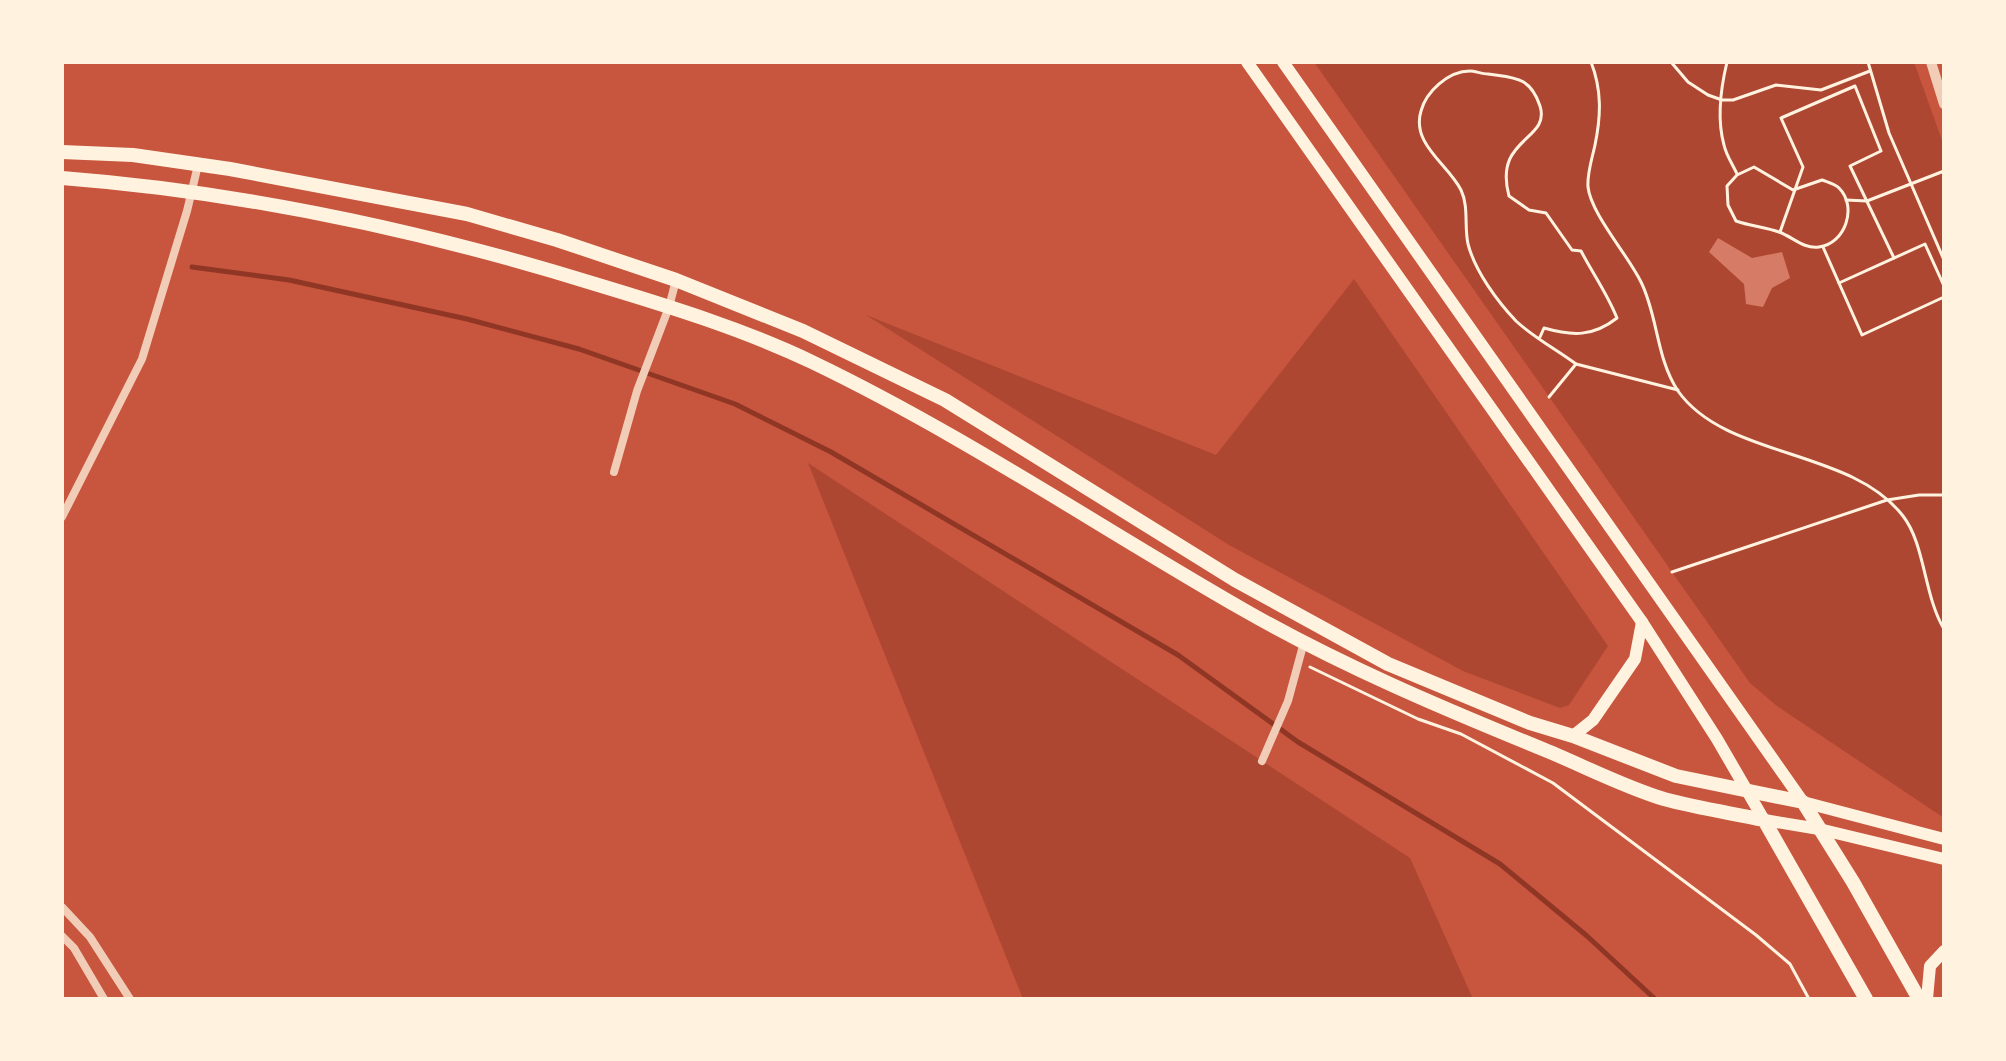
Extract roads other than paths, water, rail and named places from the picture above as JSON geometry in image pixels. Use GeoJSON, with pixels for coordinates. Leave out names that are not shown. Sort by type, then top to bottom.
{"type":"FeatureCollection","features":[{"type":"Feature","properties":{"kind":"highway"},"geometry":{"type":"LineString","coordinates":[[62,152],[133,155],[230,169],[467,214],[676,280],[803,331],[945,400],[1235,580],[1388,664],[1530,723],[1573,736],[1676,776],[1803,802],[1853,882],[1919,999]]}},
{"type":"Feature","properties":{"kind":"highway"},"geometry":{"type":"LineString","coordinates":[[62,178],[193,191],[329,215],[464,246],[669,307],[807,360],[872,392],[1019,474],[1244,610],[1304,642],[1471,720],[1662,798],[1764,820],[1866,999]]}},
{"type":"Feature","properties":{"kind":"main road"},"geometry":{"type":"LineString","coordinates":[[1247,62],[1642,622],[1717,739],[1764,820],[1819,829],[1944,859]]}},
{"type":"Feature","properties":{"kind":"main road"},"geometry":{"type":"LineString","coordinates":[[1283,62],[1803,802],[1944,839]]}},
{"type":"Feature","properties":{"kind":"main road"},"geometry":{"type":"LineString","coordinates":[[1573,736],[1593,720],[1635,659],[1642,622]]}},
{"type":"Feature","properties":{"kind":"main road"},"geometry":{"type":"LineString","coordinates":[[1927,999],[1930,966],[1944,951]]}},
{"type":"Feature","properties":{"kind":"street"},"geometry":{"type":"LineString","coordinates":[[1931,62],[1944,104]]}},
{"type":"Feature","properties":{"kind":"street"},"geometry":{"type":"LineString","coordinates":[[62,517],[142,359],[193,191],[198,165]]}},
{"type":"Feature","properties":{"kind":"street"},"geometry":{"type":"LineString","coordinates":[[614,472],[637,391],[676,280]]}},
{"type":"Feature","properties":{"kind":"street"},"geometry":{"type":"LineString","coordinates":[[1262,761],[1288,701],[1304,642]]}},
{"type":"Feature","properties":{"kind":"street"},"geometry":{"type":"LineString","coordinates":[[62,907],[90,937],[130,999]]}},
{"type":"Feature","properties":{"kind":"street"},"geometry":{"type":"LineString","coordinates":[[62,936],[74,948],[104,999]]}},
{"type":"Feature","properties":{"kind":"waterway"},"geometry":{"type":"LineString","coordinates":[[192,267],[289,280],[467,319],[579,349],[735,404],[831,452],[1178,655],[1298,742],[1500,864],[1587,936],[1655,999]]}}]}
